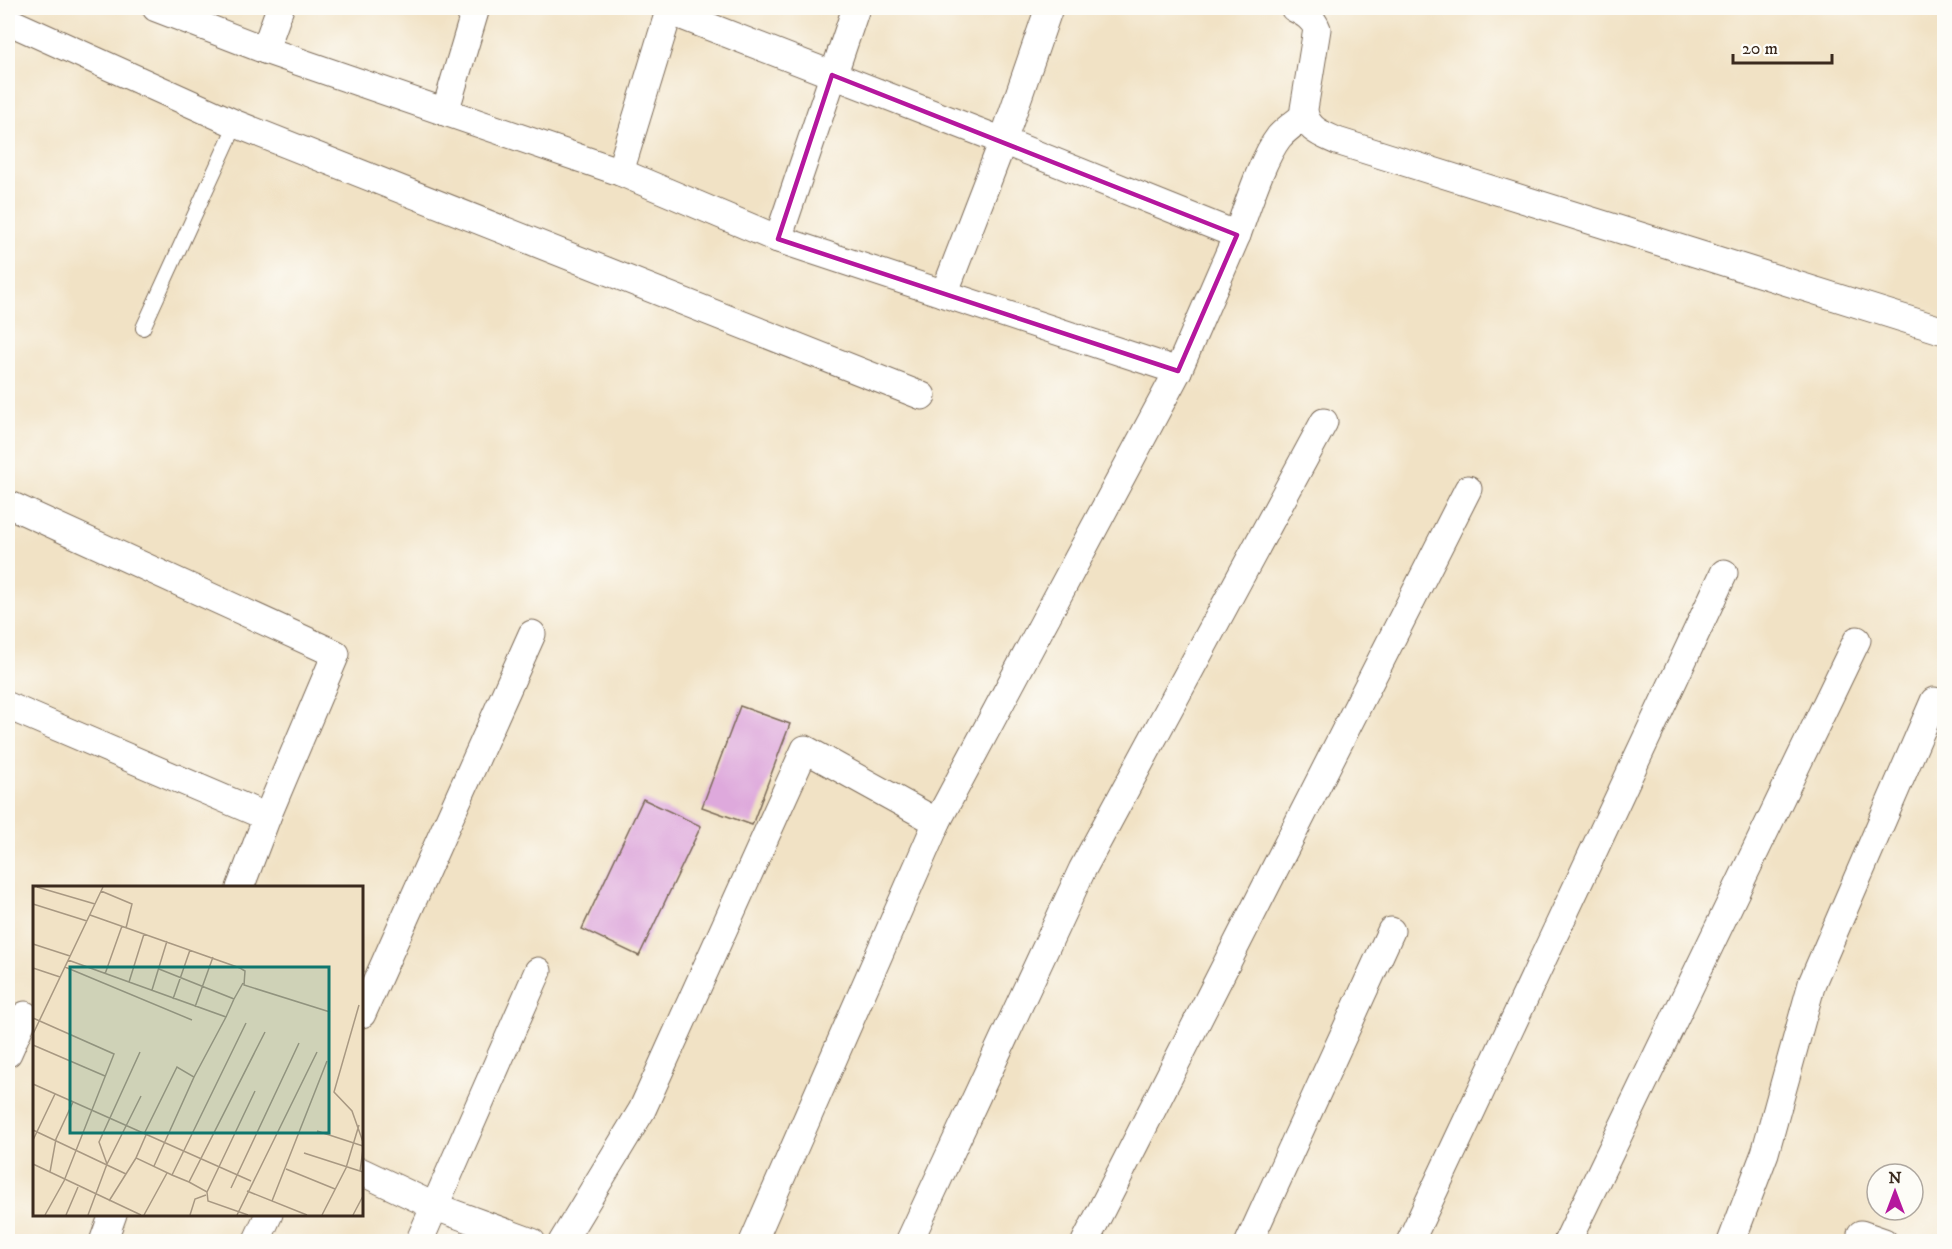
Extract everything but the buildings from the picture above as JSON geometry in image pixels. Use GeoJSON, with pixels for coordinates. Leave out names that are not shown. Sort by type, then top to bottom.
{"type":"FeatureCollection","features":[{"type":"Feature","properties":{"kind":"street"},"geometry":{"type":"LineString","coordinates":[[156,8],[265,50],[620,172],[778,239],[1178,371]]}},
{"type":"Feature","properties":{"kind":"street"},"geometry":{"type":"LineString","coordinates":[[265,50],[280,8]]}},
{"type":"Feature","properties":{"kind":"street"},"geometry":{"type":"LineString","coordinates":[[445,112],[476,8]]}},
{"type":"Feature","properties":{"kind":"street"},"geometry":{"type":"LineString","coordinates":[[778,239],[855,8]]}},
{"type":"Feature","properties":{"kind":"street"},"geometry":{"type":"LineString","coordinates":[[944,294],[1004,141],[1049,8]]}},
{"type":"Feature","properties":{"kind":"street"},"geometry":{"type":"LineString","coordinates":[[620,172],[670,9],[1237,235]]}},
{"type":"Feature","properties":{"kind":"street"},"geometry":{"type":"LineString","coordinates":[[1300,10],[1314,22],[1317,29],[1304,109],[1304,116],[1315,131],[1337,141],[1944,331]]}},
{"type":"Feature","properties":{"kind":"street"},"geometry":{"type":"LineString","coordinates":[[8,21],[236,124],[922,396]]}},
{"type":"Feature","properties":{"kind":"street"},"geometry":{"type":"LineString","coordinates":[[753,1242],[937,822],[1178,371],[1237,235],[1269,154],[1287,128],[1304,116]]}},
{"type":"Feature","properties":{"kind":"street"},"geometry":{"type":"LineString","coordinates":[[909,1242],[1082,870],[1324,422]]}},
{"type":"Feature","properties":{"kind":"street"},"geometry":{"type":"LineString","coordinates":[[1085,1242],[1468,489]]}},
{"type":"Feature","properties":{"kind":"street"},"geometry":{"type":"LineString","coordinates":[[8,504],[336,654],[267,817],[241,886]]}},
{"type":"Feature","properties":{"kind":"street"},"geometry":{"type":"LineString","coordinates":[[1410,1242],[1724,573]]}},
{"type":"Feature","properties":{"kind":"street"},"geometry":{"type":"LineString","coordinates":[[363,1012],[532,634]]}},
{"type":"Feature","properties":{"kind":"street"},"geometry":{"type":"LineString","coordinates":[[1567,1242],[1857,640]]}},
{"type":"Feature","properties":{"kind":"street"},"geometry":{"type":"LineString","coordinates":[[1731,1242],[1764,1153],[1812,983],[1934,701]]}},
{"type":"Feature","properties":{"kind":"street"},"geometry":{"type":"LineString","coordinates":[[8,706],[267,817]]}},
{"type":"Feature","properties":{"kind":"street"},"geometry":{"type":"LineString","coordinates":[[562,1242],[642,1110],[805,749],[937,822]]}},
{"type":"Feature","properties":{"kind":"street"},"geometry":{"type":"LineString","coordinates":[[1249,1242],[1391,931]]}},
{"type":"Feature","properties":{"kind":"street"},"geometry":{"type":"LineString","coordinates":[[419,1242],[538,971]]}},
{"type":"Feature","properties":{"kind":"street"},"geometry":{"type":"LineString","coordinates":[[8,1053],[22,1014]]}},
{"type":"Feature","properties":{"kind":"street"},"geometry":{"type":"LineString","coordinates":[[363,1172],[436,1207],[532,1242]]}},
{"type":"Feature","properties":{"kind":"street"},"geometry":{"type":"LineString","coordinates":[[103,1242],[114,1216]]}},
{"type":"Feature","properties":{"kind":"street"},"geometry":{"type":"LineString","coordinates":[[256,1242],[269,1216]]}},
{"type":"Feature","properties":{"kind":"lane"},"geometry":{"type":"LineString","coordinates":[[143,328],[236,124]]}},
{"type":"Feature","properties":{"kind":"highlighted area"},"geometry":{"type":"Polygon","coordinates":[[[832,75],[1237,235],[1178,371],[778,239],[832,75]]]}}]}
